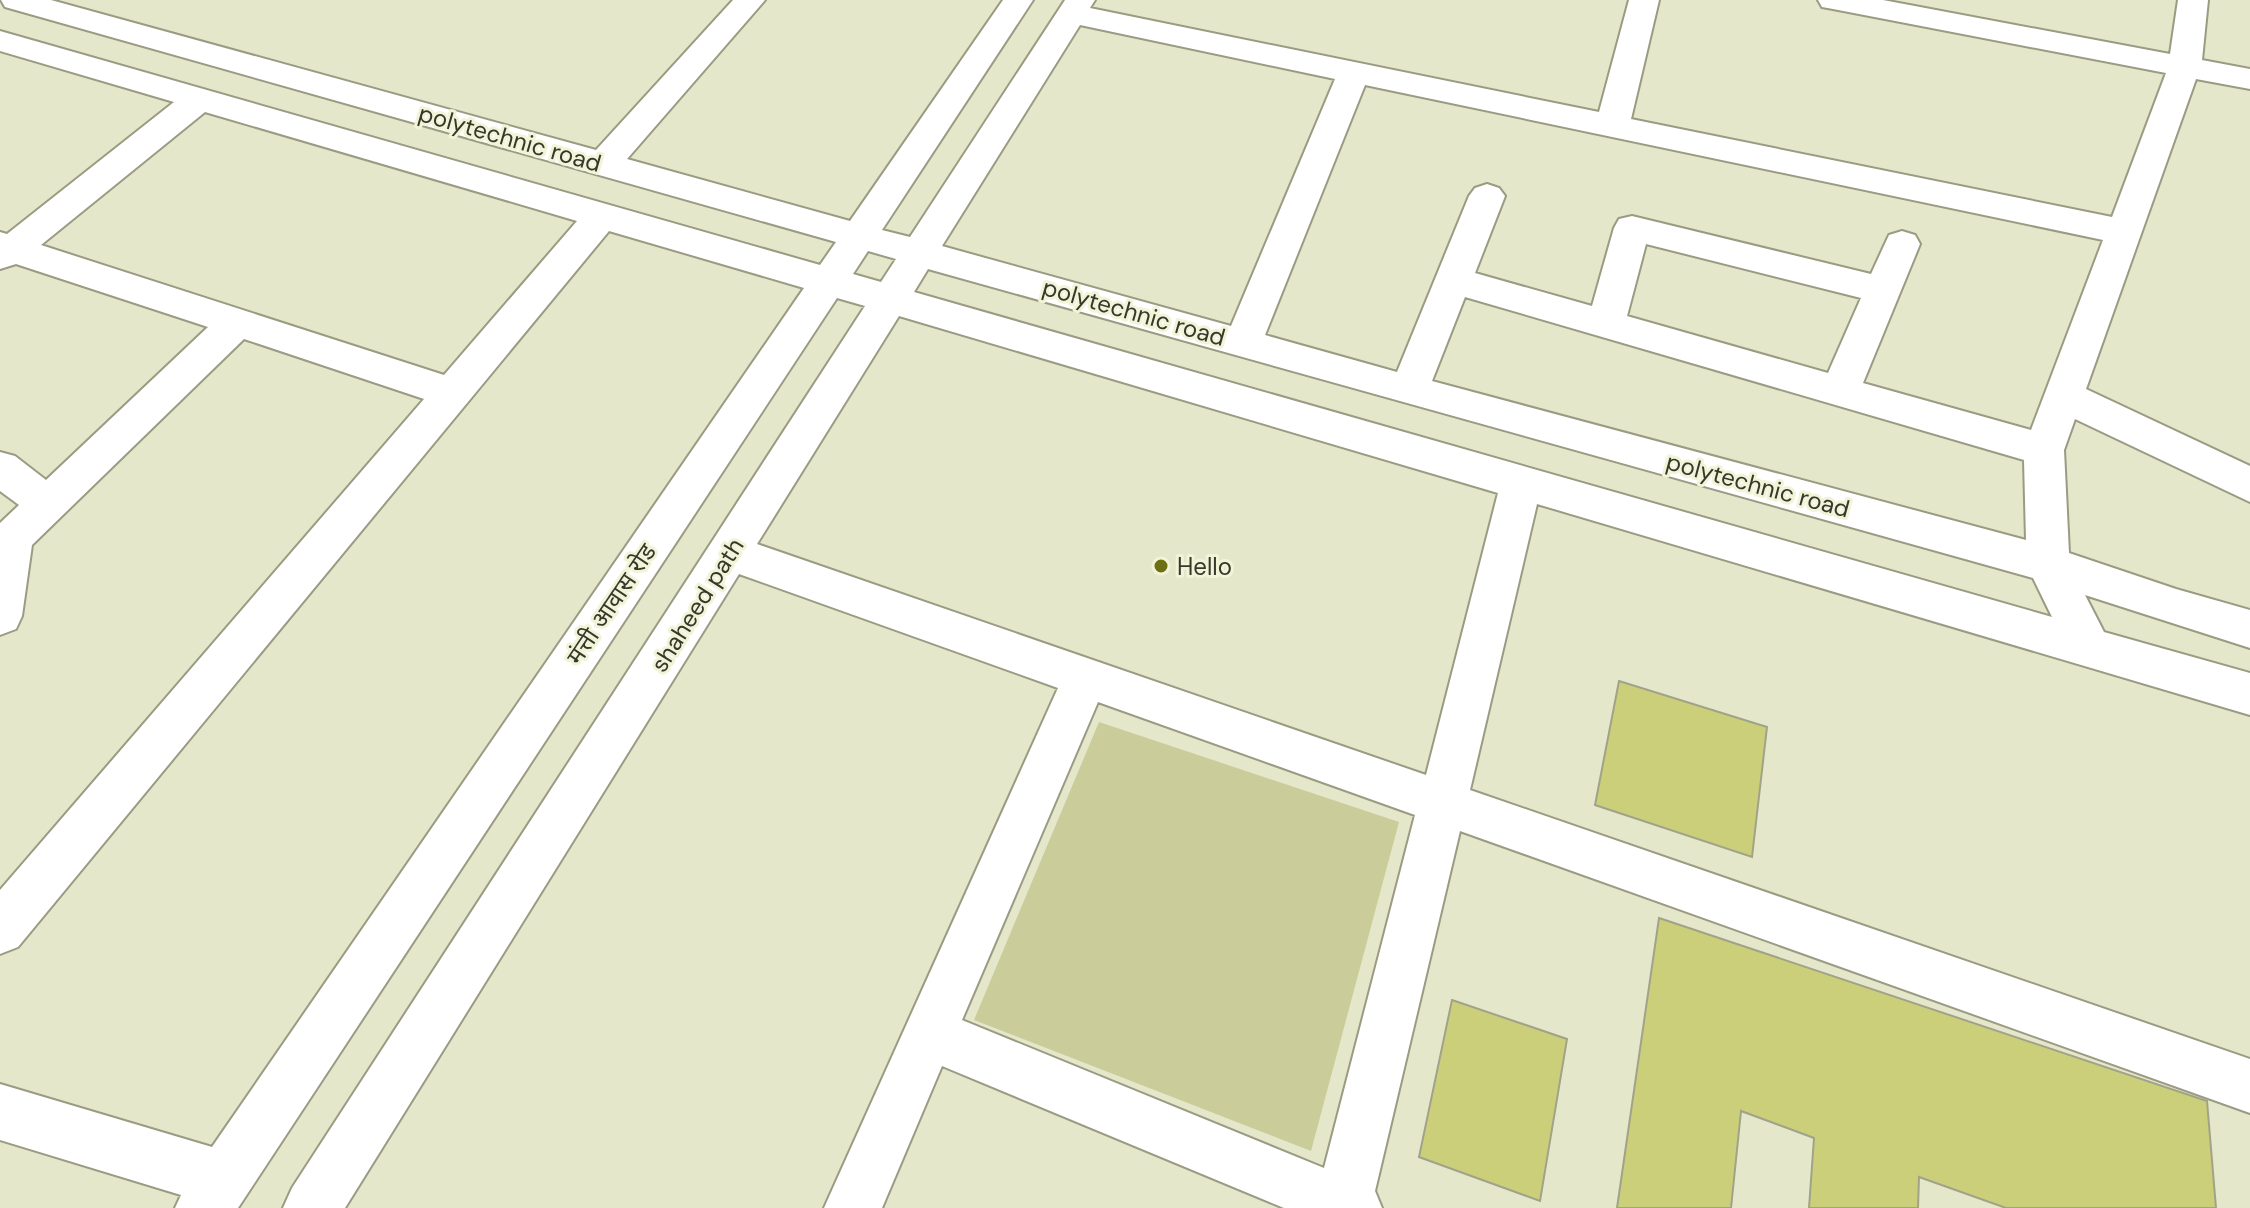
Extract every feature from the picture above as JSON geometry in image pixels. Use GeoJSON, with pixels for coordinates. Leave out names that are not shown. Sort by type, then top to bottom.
{"type":"FeatureCollection","features":[{"type":"Feature","properties":{"kind":"street","name":"polytechnic road"},"geometry":{"type":"LineString","coordinates":[[16,0],[1409,390],[2048,564],[2176,608],[2250,629]]}},
{"type":"Feature","properties":{"kind":"street"},"geometry":{"type":"LineString","coordinates":[[603,164],[750,0]]}},
{"type":"Feature","properties":{"kind":"street","name":"मंत्ती आवास रोड"},"geometry":{"type":"LineString","coordinates":[[214,1194],[1018,0]]}},
{"type":"Feature","properties":{"kind":"street"},"geometry":{"type":"LineString","coordinates":[[1612,126],[1644,0]]}},
{"type":"Feature","properties":{"kind":"street"},"geometry":{"type":"LineString","coordinates":[[1833,0],[2250,79]]}},
{"type":"Feature","properties":{"kind":"street"},"geometry":{"type":"LineString","coordinates":[[2089,648],[2048,564],[2044,450],[2185,65],[2193,0]]}},
{"type":"Feature","properties":{"kind":"street"},"geometry":{"type":"LineString","coordinates":[[1075,7],[1354,73],[2123,232]]}},
{"type":"Feature","properties":{"kind":"street","name":"shaheed path"},"geometry":{"type":"LineString","coordinates":[[312,1208],[1075,7]]}},
{"type":"Feature","properties":{"kind":"street"},"geometry":{"type":"LineString","coordinates":[[0,41],[2250,694]]}},
{"type":"Feature","properties":{"kind":"street"},"geometry":{"type":"LineString","coordinates":[[1243,342],[1354,73]]}},
{"type":"Feature","properties":{"kind":"street"},"geometry":{"type":"LineString","coordinates":[[4,250],[199,99]]}},
{"type":"Feature","properties":{"kind":"street"},"geometry":{"type":"LineString","coordinates":[[1409,390],[1487,196]]}},
{"type":"Feature","properties":{"kind":"street"},"geometry":{"type":"LineString","coordinates":[[0,929],[602,216]]}},
{"type":"Feature","properties":{"kind":"street"},"geometry":{"type":"LineString","coordinates":[[1606,324],[1632,228],[1882,290]]}},
{"type":"Feature","properties":{"kind":"street"},"geometry":{"type":"LineString","coordinates":[[1840,391],[1902,244]]}},
{"type":"Feature","properties":{"kind":"street"},"geometry":{"type":"LineString","coordinates":[[4,250],[452,393]]}},
{"type":"Feature","properties":{"kind":"street"},"geometry":{"type":"LineString","coordinates":[[1454,280],[2044,450]]}},
{"type":"Feature","properties":{"kind":"street"},"geometry":{"type":"LineString","coordinates":[[0,616],[6,540],[48,504],[237,323]]}},
{"type":"Feature","properties":{"kind":"street"},"geometry":{"type":"LineString","coordinates":[[2063,395],[2250,485]]}},
{"type":"Feature","properties":{"kind":"street"},"geometry":{"type":"LineString","coordinates":[[0,468],[48,504]]}},
{"type":"Feature","properties":{"kind":"street"},"geometry":{"type":"LineString","coordinates":[[928,1033],[1346,1207],[1522,482]]}},
{"type":"Feature","properties":{"kind":"street"},"geometry":{"type":"LineString","coordinates":[[730,553],[2250,1086]]}},
{"type":"Feature","properties":{"kind":"street"},"geometry":{"type":"LineString","coordinates":[[853,1208],[1085,678]]}},
{"type":"Feature","properties":{"kind":"street"},"geometry":{"type":"LineString","coordinates":[[6,1123],[214,1194]]}},
{"type":"Feature","properties":{"kind":"green space"},"geometry":{"type":"Polygon","coordinates":[[[1099,722],[1399,822],[1311,1151],[974,1020],[1099,722]]]}},
{"type":"Feature","properties":{"kind":"building"},"geometry":{"type":"Polygon","coordinates":[[[1619,681],[1767,727],[1752,857],[1595,805],[1619,681]]]}},
{"type":"Feature","properties":{"kind":"building"},"geometry":{"type":"Polygon","coordinates":[[[1659,918],[2207,1101],[2216,1208],[2006,1208],[1919,1177],[1918,1208],[1809,1208],[1814,1138],[1741,1111],[1731,1208],[1617,1208],[1659,918]]]}},
{"type":"Feature","properties":{"kind":"building"},"geometry":{"type":"Polygon","coordinates":[[[1452,1000],[1567,1039],[1540,1201],[1419,1157],[1452,1000]]]}},
{"type":"Feature","properties":{"kind":"place","name":"Hello"},"geometry":{"type":"Point","coordinates":[1161,566]}}]}
